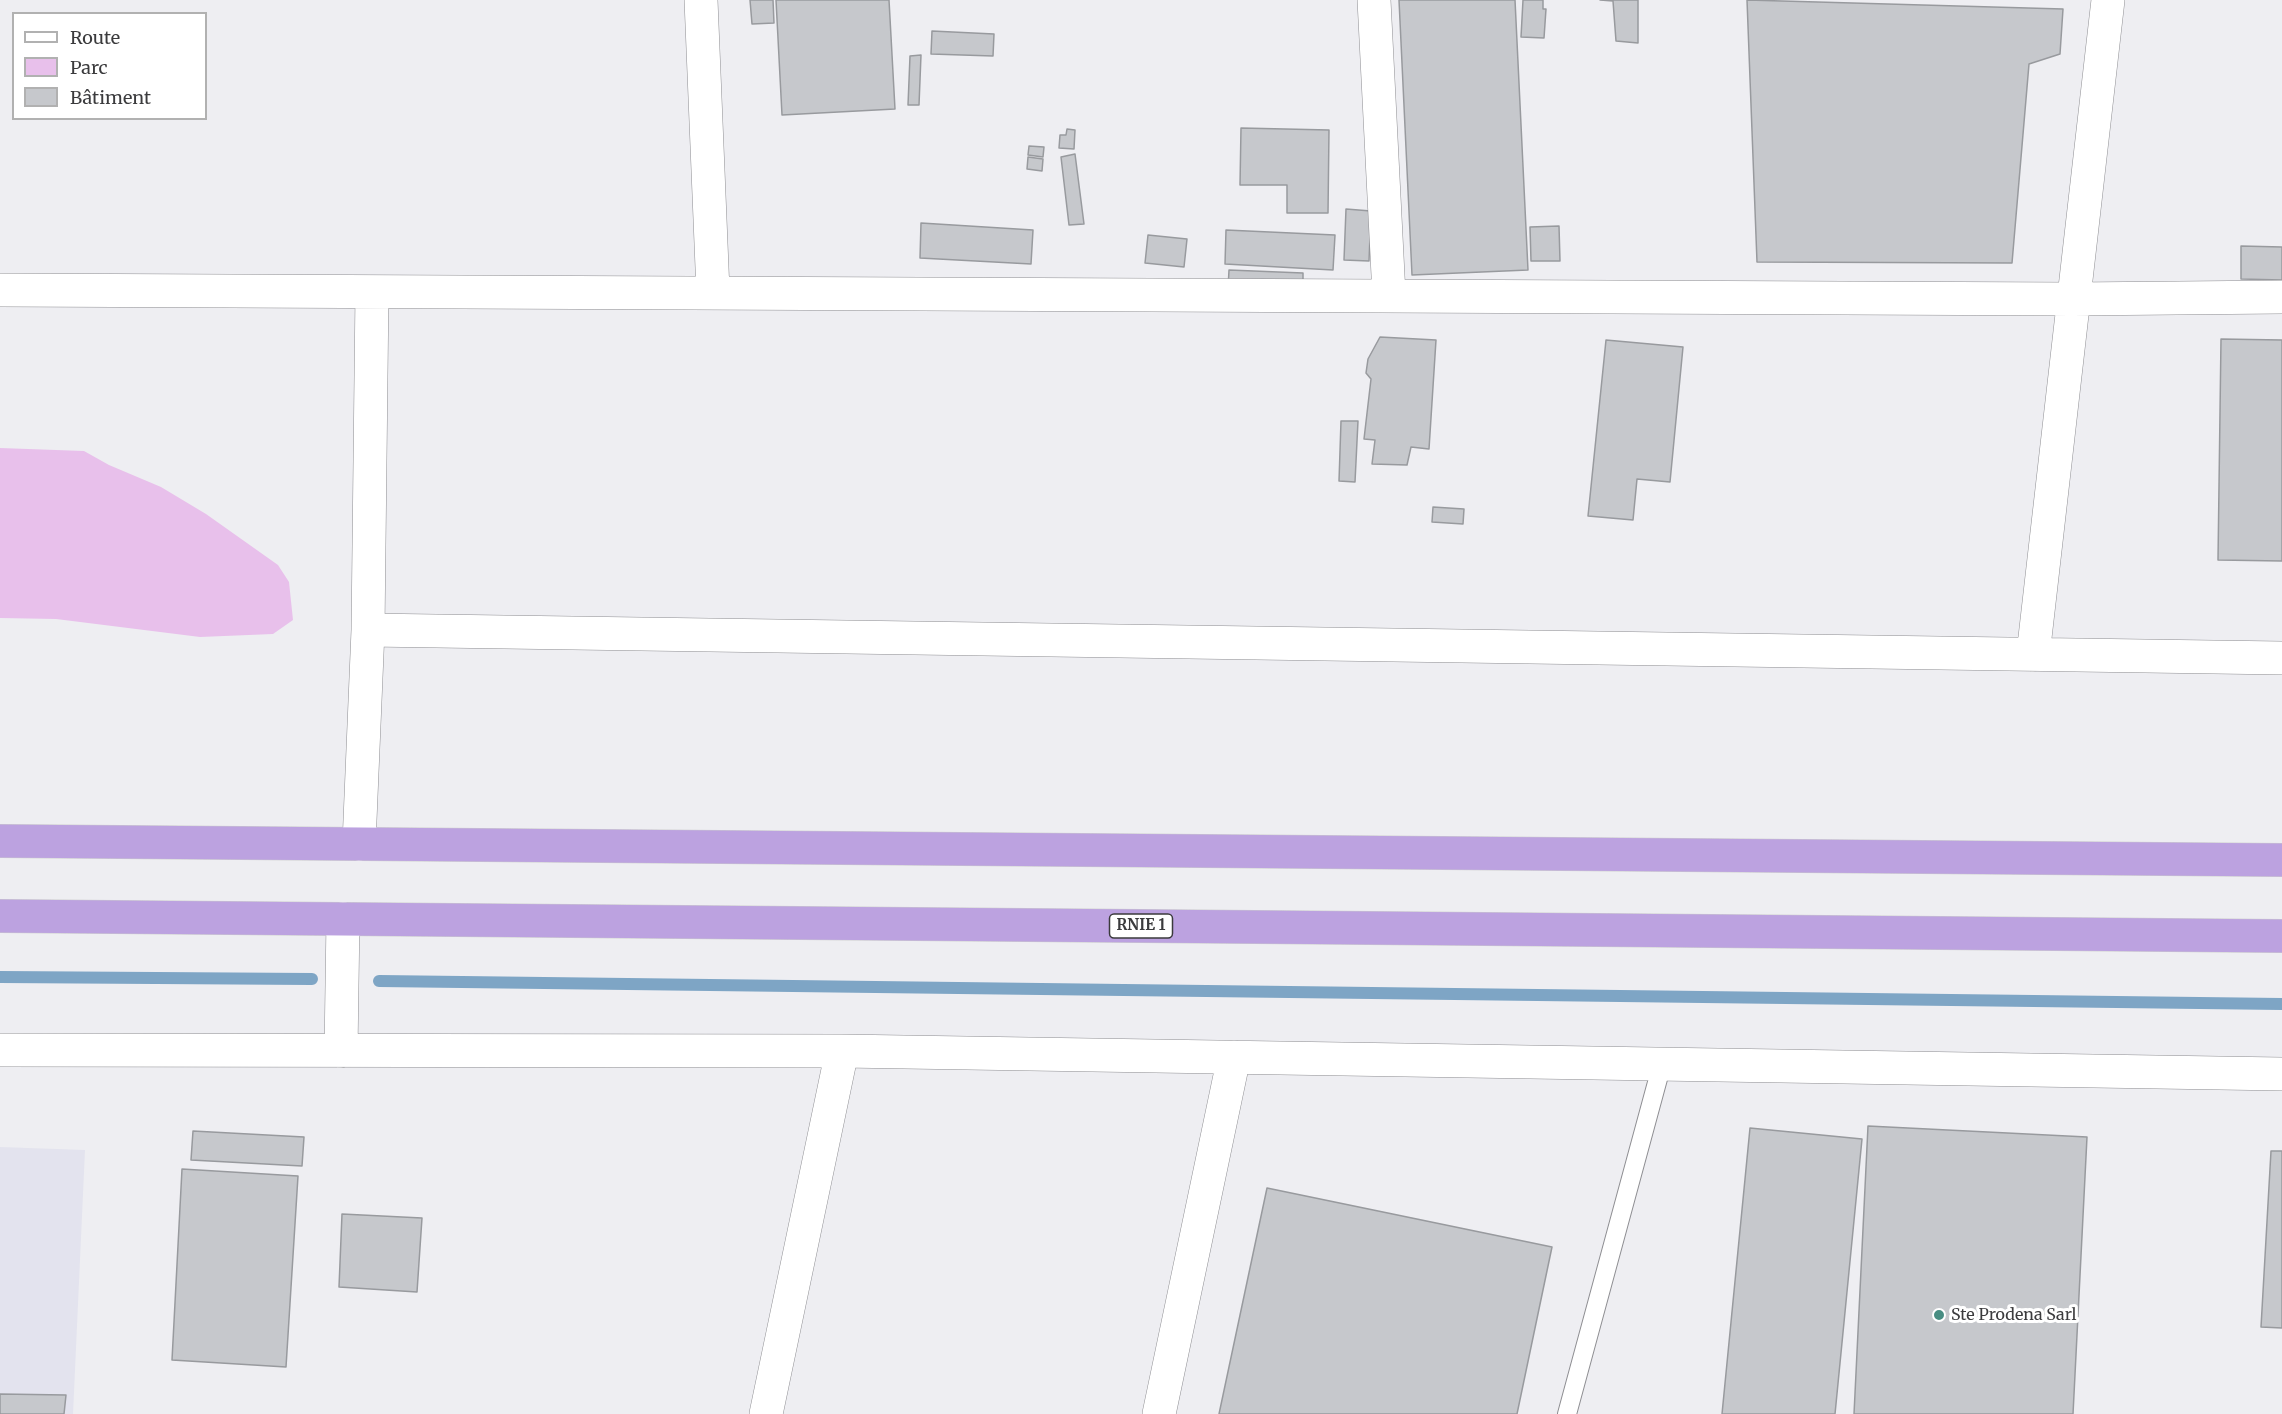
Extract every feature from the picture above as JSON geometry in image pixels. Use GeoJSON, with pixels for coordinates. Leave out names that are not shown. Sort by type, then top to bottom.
{"type":"FeatureCollection","features":[{"type":"Feature","properties":{"kind":"highway"},"geometry":{"type":"LineString","coordinates":[[0,841],[2282,860]]}},
{"type":"Feature","properties":{"kind":"highway","name":"RNIE 1"},"geometry":{"type":"LineString","coordinates":[[0,916],[2282,936]]}},
{"type":"Feature","properties":{"kind":"street"},"geometry":{"type":"LineString","coordinates":[[701,0],[713,292]]}},
{"type":"Feature","properties":{"kind":"street"},"geometry":{"type":"LineString","coordinates":[[1374,0],[1389,295]]}},
{"type":"Feature","properties":{"kind":"street"},"geometry":{"type":"LineString","coordinates":[[2032,655],[2108,0]]}},
{"type":"Feature","properties":{"kind":"street"},"geometry":{"type":"LineString","coordinates":[[0,290],[2073,299],[2282,297]]}},
{"type":"Feature","properties":{"kind":"street"},"geometry":{"type":"LineString","coordinates":[[358,844],[368,630],[372,292]]}},
{"type":"Feature","properties":{"kind":"street"},"geometry":{"type":"LineString","coordinates":[[368,630],[2282,658]]}},
{"type":"Feature","properties":{"kind":"street"},"geometry":{"type":"LineString","coordinates":[[341,1051],[343,919]]}},
{"type":"Feature","properties":{"kind":"street"},"geometry":{"type":"LineString","coordinates":[[0,1050],[842,1051],[2282,1074]]}},
{"type":"Feature","properties":{"kind":"street"},"geometry":{"type":"LineString","coordinates":[[766,1414],[842,1051]]}},
{"type":"Feature","properties":{"kind":"street"},"geometry":{"type":"LineString","coordinates":[[1159,1414],[1234,1057]]}},
{"type":"Feature","properties":{"kind":"lane"},"geometry":{"type":"LineString","coordinates":[[1567,1414],[1662,1064]]}},
{"type":"Feature","properties":{"kind":"shaded area"},"geometry":{"type":"Polygon","coordinates":[[[0,1147],[85,1150],[73,1414],[0,1414],[0,1147]]]}},
{"type":"Feature","properties":{"kind":"green space"},"geometry":{"type":"Polygon","coordinates":[[[0,448],[84,451],[109,465],[161,487],[206,514],[278,565],[289,582],[293,620],[273,634],[200,637],[56,619],[0,618],[0,448]]]}},
{"type":"Feature","properties":{"kind":"building"},"geometry":{"type":"Polygon","coordinates":[[[750,0],[773,0],[774,23],[752,24],[750,0]]]}},
{"type":"Feature","properties":{"kind":"building"},"geometry":{"type":"Polygon","coordinates":[[[776,0],[889,0],[895,109],[782,115],[776,0]]]}},
{"type":"Feature","properties":{"kind":"building"},"geometry":{"type":"Polygon","coordinates":[[[1399,0],[1515,0],[1528,270],[1412,275],[1399,0]]]}},
{"type":"Feature","properties":{"kind":"building"},"geometry":{"type":"Polygon","coordinates":[[[1523,0],[1543,0],[1543,9],[1546,9],[1544,38],[1521,37],[1523,0]]]}},
{"type":"Feature","properties":{"kind":"building"},"geometry":{"type":"Polygon","coordinates":[[[1600,0],[1638,0],[1638,43],[1616,41],[1613,1],[1600,0]]]}},
{"type":"Feature","properties":{"kind":"building"},"geometry":{"type":"Polygon","coordinates":[[[1747,0],[2063,9],[2060,54],[2029,64],[2012,263],[1757,262],[1747,0]]]}},
{"type":"Feature","properties":{"kind":"building"},"geometry":{"type":"Polygon","coordinates":[[[932,31],[994,34],[993,56],[931,54],[932,31]]]}},
{"type":"Feature","properties":{"kind":"building"},"geometry":{"type":"Polygon","coordinates":[[[921,55],[919,105],[908,105],[910,56],[921,55]]]}},
{"type":"Feature","properties":{"kind":"building"},"geometry":{"type":"Polygon","coordinates":[[[1241,128],[1329,130],[1328,213],[1287,213],[1287,185],[1240,185],[1241,128]]]}},
{"type":"Feature","properties":{"kind":"building"},"geometry":{"type":"Polygon","coordinates":[[[1067,129],[1075,130],[1074,149],[1059,148],[1060,135],[1066,135],[1067,129]]]}},
{"type":"Feature","properties":{"kind":"building"},"geometry":{"type":"Polygon","coordinates":[[[1029,146],[1044,147],[1043,157],[1028,155],[1029,146]]]}},
{"type":"Feature","properties":{"kind":"building"},"geometry":{"type":"Polygon","coordinates":[[[1075,154],[1084,224],[1069,225],[1061,157],[1075,154]]]}},
{"type":"Feature","properties":{"kind":"building"},"geometry":{"type":"Polygon","coordinates":[[[1028,157],[1043,159],[1042,171],[1027,169],[1028,157]]]}},
{"type":"Feature","properties":{"kind":"building"},"geometry":{"type":"Polygon","coordinates":[[[1346,209],[1371,211],[1369,261],[1344,260],[1346,209]]]}},
{"type":"Feature","properties":{"kind":"building"},"geometry":{"type":"Polygon","coordinates":[[[921,223],[1033,230],[1031,264],[920,258],[921,223]]]}},
{"type":"Feature","properties":{"kind":"building"},"geometry":{"type":"Polygon","coordinates":[[[1559,226],[1560,261],[1531,261],[1530,227],[1559,226]]]}},
{"type":"Feature","properties":{"kind":"building"},"geometry":{"type":"Polygon","coordinates":[[[1226,230],[1335,235],[1333,270],[1225,264],[1226,230]]]}},
{"type":"Feature","properties":{"kind":"building"},"geometry":{"type":"Polygon","coordinates":[[[1148,235],[1187,239],[1184,267],[1145,263],[1148,235]]]}},
{"type":"Feature","properties":{"kind":"building"},"geometry":{"type":"Polygon","coordinates":[[[2241,246],[2282,247],[2282,280],[2241,279],[2241,246]]]}},
{"type":"Feature","properties":{"kind":"building"},"geometry":{"type":"Polygon","coordinates":[[[1229,270],[1303,273],[1303,292],[1228,289],[1229,270]]]}},
{"type":"Feature","properties":{"kind":"building"},"geometry":{"type":"Polygon","coordinates":[[[1380,337],[1436,340],[1429,449],[1411,447],[1407,465],[1372,464],[1375,440],[1364,439],[1371,379],[1366,373],[1368,359],[1380,337]]]}},
{"type":"Feature","properties":{"kind":"building"},"geometry":{"type":"Polygon","coordinates":[[[2221,339],[2282,340],[2282,561],[2218,560],[2221,339]]]}},
{"type":"Feature","properties":{"kind":"building"},"geometry":{"type":"Polygon","coordinates":[[[1606,340],[1683,347],[1670,482],[1637,479],[1633,520],[1588,516],[1606,340]]]}},
{"type":"Feature","properties":{"kind":"building"},"geometry":{"type":"Polygon","coordinates":[[[1341,421],[1358,421],[1355,482],[1339,481],[1341,421]]]}},
{"type":"Feature","properties":{"kind":"building"},"geometry":{"type":"Polygon","coordinates":[[[1433,507],[1464,509],[1463,524],[1432,522],[1433,507]]]}},
{"type":"Feature","properties":{"kind":"building"},"geometry":{"type":"Polygon","coordinates":[[[1868,1126],[2087,1137],[2073,1414],[1854,1414],[1868,1126]]]}},
{"type":"Feature","properties":{"kind":"building"},"geometry":{"type":"Polygon","coordinates":[[[1750,1128],[1862,1139],[1835,1414],[1722,1414],[1750,1128]]]}},
{"type":"Feature","properties":{"kind":"building"},"geometry":{"type":"Polygon","coordinates":[[[193,1131],[304,1137],[302,1166],[191,1160],[193,1131]]]}},
{"type":"Feature","properties":{"kind":"building"},"geometry":{"type":"Polygon","coordinates":[[[2271,1151],[2282,1151],[2282,1328],[2261,1327],[2271,1151]]]}},
{"type":"Feature","properties":{"kind":"building"},"geometry":{"type":"Polygon","coordinates":[[[182,1169],[298,1176],[286,1367],[172,1360],[182,1169]]]}},
{"type":"Feature","properties":{"kind":"building"},"geometry":{"type":"Polygon","coordinates":[[[1267,1188],[1552,1247],[1517,1414],[1219,1414],[1267,1188]]]}},
{"type":"Feature","properties":{"kind":"building"},"geometry":{"type":"Polygon","coordinates":[[[342,1214],[422,1218],[417,1292],[339,1287],[342,1214]]]}},
{"type":"Feature","properties":{"kind":"building"},"geometry":{"type":"Polygon","coordinates":[[[0,1394],[66,1395],[64,1414],[0,1414],[0,1394]]]}},
{"type":"Feature","properties":{"kind":"waterway"},"geometry":{"type":"LineString","coordinates":[[0,977],[312,979]]}},
{"type":"Feature","properties":{"kind":"waterway"},"geometry":{"type":"LineString","coordinates":[[379,981],[2282,1004]]}},
{"type":"Feature","properties":{"kind":"place","name":"Ste Prodena Sarl"},"geometry":{"type":"Point","coordinates":[1939,1315]}}]}
